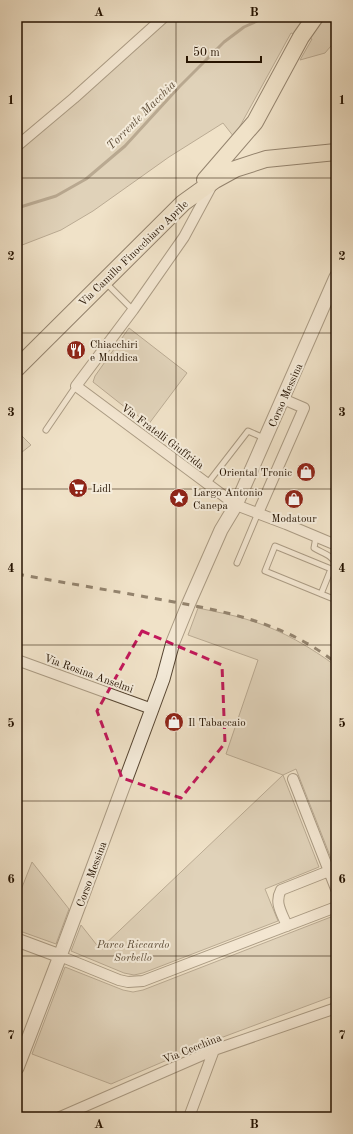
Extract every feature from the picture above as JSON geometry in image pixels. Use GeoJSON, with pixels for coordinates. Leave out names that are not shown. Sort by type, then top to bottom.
{"type":"FeatureCollection","features":[{"type":"Feature","properties":{"kind":"main road"},"geometry":{"type":"LineString","coordinates":[[251,163],[241,157],[241,153],[255,122],[301,37],[315,17]]}},
{"type":"Feature","properties":{"kind":"main road"},"geometry":{"type":"LineString","coordinates":[[183,203],[231,152],[255,122]]}},
{"type":"Feature","properties":{"kind":"main road","name":"Via Camillo Finocchiaro Aprile"},"geometry":{"type":"LineString","coordinates":[[17,368],[183,203],[215,180],[235,169],[266,159],[336,152]]}},
{"type":"Feature","properties":{"kind":"street"},"geometry":{"type":"LineString","coordinates":[[19,141],[74,98],[164,17]]}},
{"type":"Feature","properties":{"kind":"street"},"geometry":{"type":"LineString","coordinates":[[76,386],[133,310],[184,237],[215,180]]}},
{"type":"Feature","properties":{"kind":"street","name":"Corso Messina"},"geometry":{"type":"LineString","coordinates":[[17,1068],[152,710],[173,642],[188,604],[221,530],[234,509],[266,439],[336,277]]}},
{"type":"Feature","properties":{"kind":"street","name":"Via Fratelli Giuffrida"},"geometry":{"type":"LineString","coordinates":[[76,386],[207,484],[234,509],[258,513],[336,546]]}},
{"type":"Feature","properties":{"kind":"street"},"geometry":{"type":"LineString","coordinates":[[258,513],[304,408],[283,399]]}},
{"type":"Feature","properties":{"kind":"street","name":"Via Rosina Anselmi"},"geometry":{"type":"LineString","coordinates":[[17,660],[152,710]]}},
{"type":"Feature","properties":{"kind":"street"},"geometry":{"type":"LineString","coordinates":[[293,779],[336,889]]}},
{"type":"Feature","properties":{"kind":"street"},"geometry":{"type":"LineString","coordinates":[[287,926],[277,897],[281,890],[329,870]]}},
{"type":"Feature","properties":{"kind":"street"},"geometry":{"type":"LineString","coordinates":[[17,940],[119,980],[128,982],[144,981],[336,907]]}},
{"type":"Feature","properties":{"kind":"street","name":"Via Cecchina"},"geometry":{"type":"LineString","coordinates":[[60,1117],[214,1050],[336,1008]]}},
{"type":"Feature","properties":{"kind":"street"},"geometry":{"type":"LineString","coordinates":[[189,1117],[214,1050]]}},
{"type":"Feature","properties":{"kind":"lane"},"geometry":{"type":"LineString","coordinates":[[104,281],[133,310]]}},
{"type":"Feature","properties":{"kind":"lane"},"geometry":{"type":"LineString","coordinates":[[46,430],[76,386]]}},
{"type":"Feature","properties":{"kind":"lane"},"geometry":{"type":"LineString","coordinates":[[207,484],[248,431],[266,439]]}},
{"type":"Feature","properties":{"kind":"lane"},"geometry":{"type":"LineString","coordinates":[[237,563],[258,513]]}},
{"type":"Feature","properties":{"kind":"lane"},"geometry":{"type":"LineString","coordinates":[[316,537],[314,548],[329,556],[336,564]]}},
{"type":"Feature","properties":{"kind":"lane"},"geometry":{"type":"LineString","coordinates":[[321,594],[334,570],[275,546],[265,571],[321,594],[336,600]]}},
{"type":"Feature","properties":{"kind":"highlighted area"},"geometry":{"type":"Polygon","coordinates":[[[142,631],[222,665],[225,743],[181,798],[122,778],[97,711],[142,631]]]}},
{"type":"Feature","properties":{"kind":"green space"},"geometry":{"type":"Polygon","coordinates":[[[170,17],[336,17],[336,40],[325,53],[300,60],[312,39],[291,33],[234,137],[223,123],[169,157],[93,211],[61,230],[17,247],[17,150],[170,17]]]}},
{"type":"Feature","properties":{"kind":"green space"},"geometry":{"type":"Polygon","coordinates":[[[129,328],[187,373],[148,425],[93,382],[95,376],[129,328]]]}},
{"type":"Feature","properties":{"kind":"green space"},"geometry":{"type":"Polygon","coordinates":[[[17,431],[31,445],[17,456],[17,431]]]}},
{"type":"Feature","properties":{"kind":"green space"},"geometry":{"type":"Polygon","coordinates":[[[198,608],[239,617],[275,630],[306,646],[336,666],[336,871],[296,769],[283,775],[226,754],[258,660],[188,635],[198,608]]]}},
{"type":"Feature","properties":{"kind":"green space","name":"Parco Riccardo Sorbello"},"geometry":{"type":"Polygon","coordinates":[[[283,775],[319,867],[265,889],[278,921],[143,973],[134,975],[124,973],[71,951],[81,925],[100,949],[283,775]]]}},
{"type":"Feature","properties":{"kind":"green space"},"geometry":{"type":"Polygon","coordinates":[[[32,862],[69,909],[56,944],[17,930],[17,900],[32,862]]]}},
{"type":"Feature","properties":{"kind":"green space"},"geometry":{"type":"Polygon","coordinates":[[[336,915],[336,995],[207,1043],[111,1084],[32,1054],[65,967],[123,990],[133,992],[143,990],[336,915]]]}},
{"type":"Feature","properties":{"kind":"waterway","name":"Torrente Macchia"},"geometry":{"type":"LineString","coordinates":[[17,208],[56,196],[86,179],[125,146],[179,87],[224,42],[244,27],[266,17]]}},
{"type":"Feature","properties":{"kind":"railway"},"geometry":{"type":"LineString","coordinates":[[17,574],[196,606],[246,618],[293,636],[315,648],[336,663]]}},
{"type":"Feature","properties":{"kind":"place","name":"Chiacchiri e Muddica"},"geometry":{"type":"Point","coordinates":[76,350]}},
{"type":"Feature","properties":{"kind":"place","name":"Oriental Tronic"},"geometry":{"type":"Point","coordinates":[306,472]}},
{"type":"Feature","properties":{"kind":"place","name":"Lidl"},"geometry":{"type":"Point","coordinates":[78,488]}},
{"type":"Feature","properties":{"kind":"place","name":"Largo Antonio Canepa"},"geometry":{"type":"Point","coordinates":[179,498]}},
{"type":"Feature","properties":{"kind":"place","name":"Modatour"},"geometry":{"type":"Point","coordinates":[294,499]}},
{"type":"Feature","properties":{"kind":"place","name":"Il Tabaccaio"},"geometry":{"type":"Point","coordinates":[174,722]}}]}
